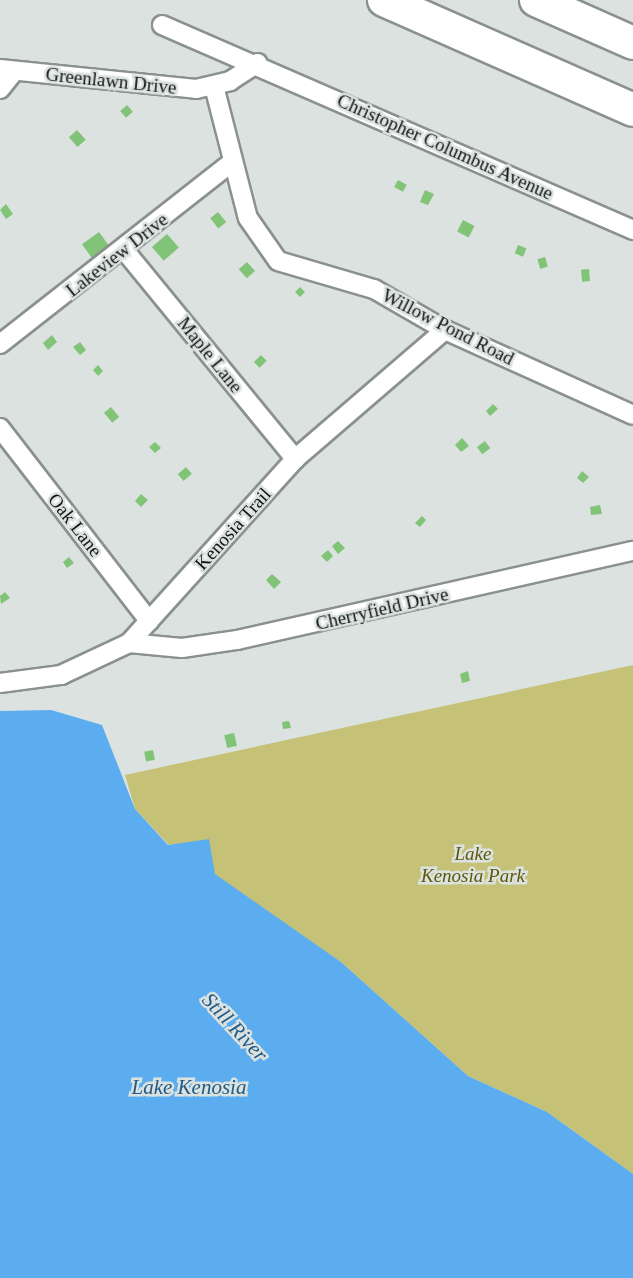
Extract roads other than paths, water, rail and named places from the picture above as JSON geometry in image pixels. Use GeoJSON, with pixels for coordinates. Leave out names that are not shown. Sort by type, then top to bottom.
{"type":"FeatureCollection","features":[{"type":"Feature","properties":{"kind":"highway"},"geometry":{"type":"LineString","coordinates":[[384,0],[633,110]]}},
{"type":"Feature","properties":{"kind":"highway"},"geometry":{"type":"LineString","coordinates":[[536,0],[633,43]]}},
{"type":"Feature","properties":{"kind":"street","name":"Christopher Columbus Avenue"},"geometry":{"type":"LineString","coordinates":[[162,25],[258,63],[633,230]]}},
{"type":"Feature","properties":{"kind":"street","name":"Greenlawn Drive"},"geometry":{"type":"LineString","coordinates":[[7,70],[165,89],[214,86],[258,63]]}},
{"type":"Feature","properties":{"kind":"street"},"geometry":{"type":"LineString","coordinates":[[0,89],[7,70]]}},
{"type":"Feature","properties":{"kind":"street","name":"Willow Pond Road"},"geometry":{"type":"LineString","coordinates":[[214,86],[232,162],[257,237],[278,261],[374,289],[445,330],[633,415]]}},
{"type":"Feature","properties":{"kind":"street","name":"Lakeview Drive"},"geometry":{"type":"LineString","coordinates":[[0,344],[125,250],[232,162]]}},
{"type":"Feature","properties":{"kind":"street","name":"Maple Lane"},"geometry":{"type":"LineString","coordinates":[[125,250],[295,460]]}},
{"type":"Feature","properties":{"kind":"street","name":"Kenosia Trail"},"geometry":{"type":"LineString","coordinates":[[0,683],[61,675],[129,643],[295,460],[445,330]]}},
{"type":"Feature","properties":{"kind":"street","name":"Oak Lane"},"geometry":{"type":"LineString","coordinates":[[0,428],[149,621]]}},
{"type":"Feature","properties":{"kind":"street","name":"Cherryfield Drive"},"geometry":{"type":"LineString","coordinates":[[129,643],[182,648],[237,640],[633,551]]}},
{"type":"Feature","properties":{"kind":"water","name":"Lake Kenosia"},"geometry":{"type":"Polygon","coordinates":[[[51,710],[102,725],[135,809],[168,845],[209,839],[215,874],[341,962],[468,1076],[547,1112],[633,1174],[633,1278],[0,1278],[0,711],[51,710]]]}},
{"type":"Feature","properties":{"kind":"park label","name":"Lake Kenosia Park"},"geometry":{"type":"Point","coordinates":[473,865]}},
{"type":"Feature","properties":{"kind":"water label","name":"Still River"},"geometry":{"type":"Point","coordinates":[235,1027]}}]}
